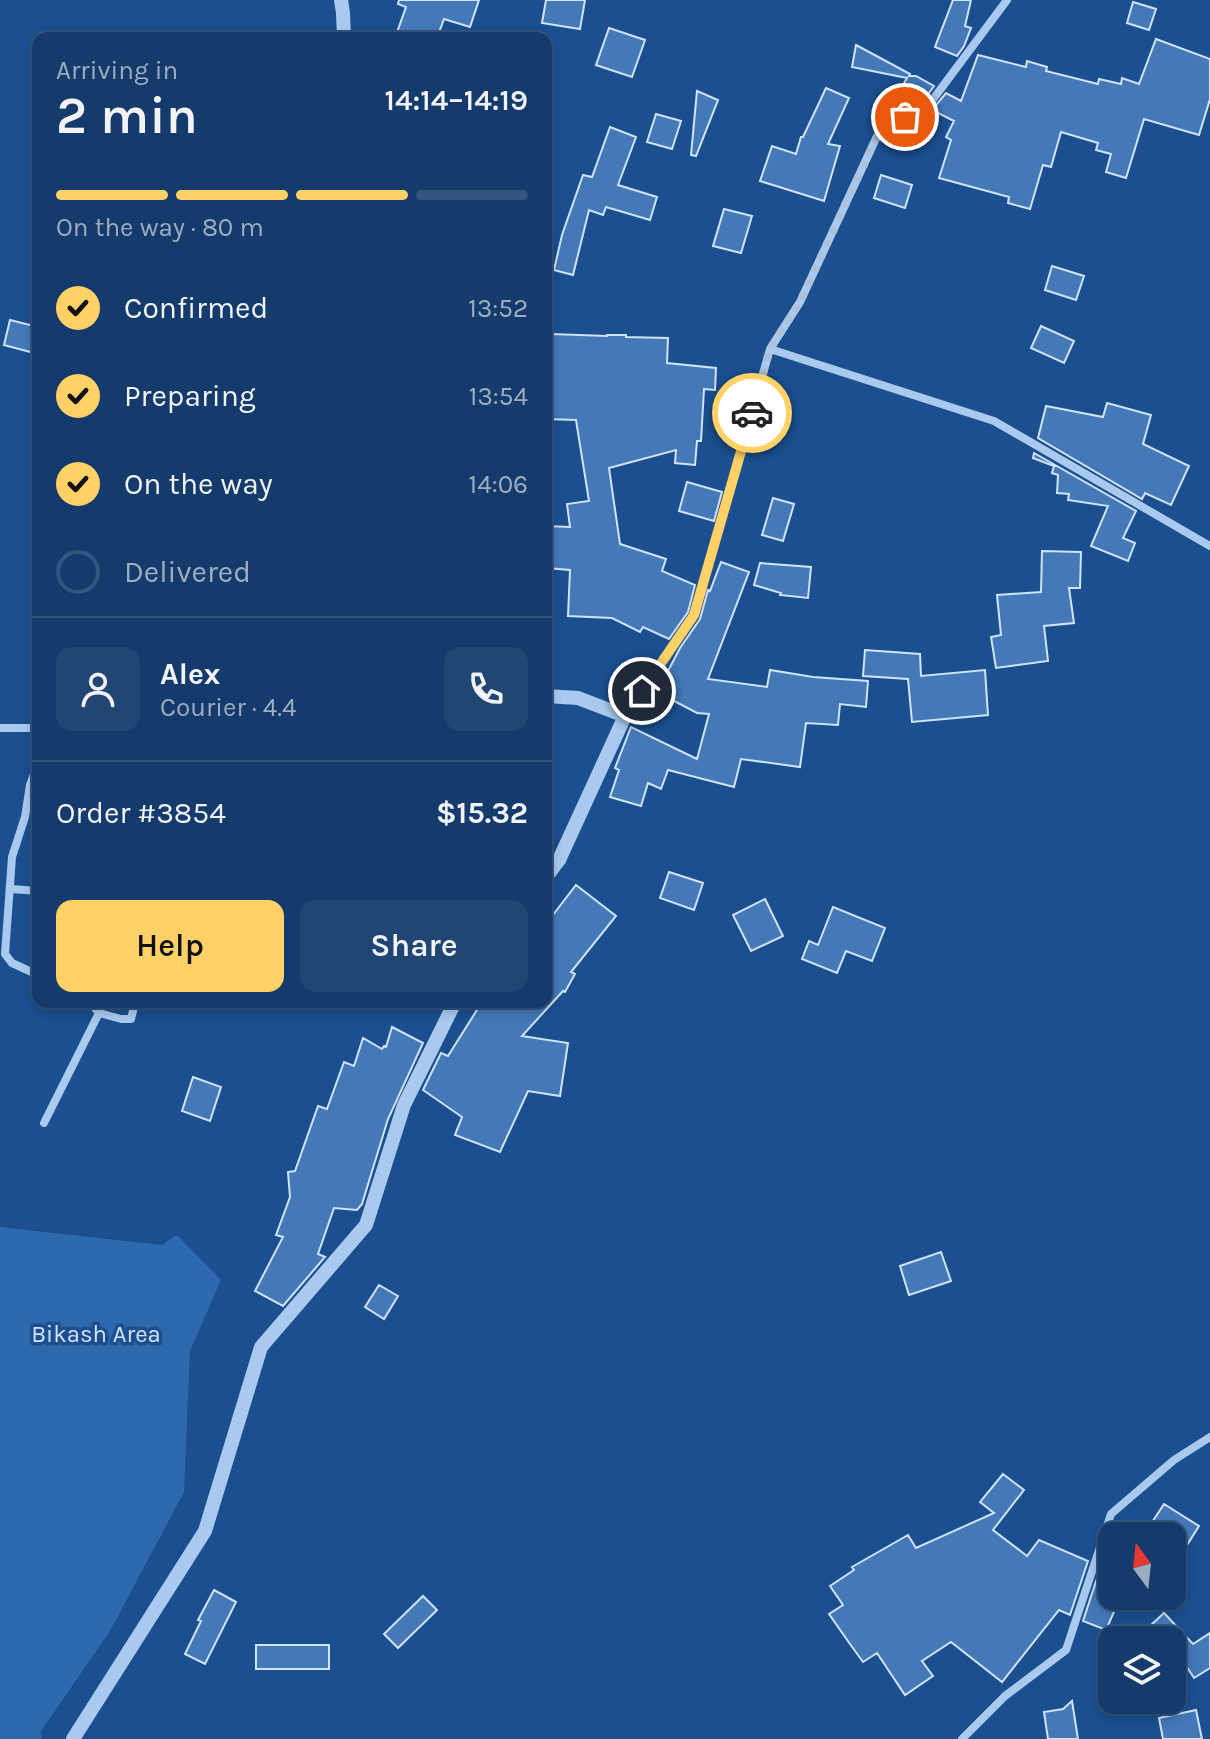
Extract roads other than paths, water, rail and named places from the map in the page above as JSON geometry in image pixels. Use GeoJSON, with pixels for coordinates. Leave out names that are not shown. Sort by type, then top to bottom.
{"type":"FeatureCollection","features":[{"type":"Feature","properties":{"kind":"street"},"geometry":{"type":"LineString","coordinates":[[341,0],[344,32]]}},
{"type":"Feature","properties":{"kind":"street"},"geometry":{"type":"LineString","coordinates":[[552,869],[625,716],[694,615],[770,349],[800,302],[879,132],[931,102],[1007,0]]}},
{"type":"Feature","properties":{"kind":"street"},"geometry":{"type":"LineString","coordinates":[[770,349],[994,421],[1210,546]]}},
{"type":"Feature","properties":{"kind":"street"},"geometry":{"type":"LineString","coordinates":[[552,696],[578,698],[625,716]]}},
{"type":"Feature","properties":{"kind":"street"},"geometry":{"type":"LineString","coordinates":[[0,728],[32,728]]}},
{"type":"Feature","properties":{"kind":"street"},"geometry":{"type":"LineString","coordinates":[[32,780],[25,817],[12,857],[5,954],[12,963],[32,972]]}},
{"type":"Feature","properties":{"kind":"street"},"geometry":{"type":"LineString","coordinates":[[11,889],[32,891]]}},
{"type":"Feature","properties":{"kind":"street"},"geometry":{"type":"LineString","coordinates":[[95,1008],[99,1013],[121,1019],[131,1019],[134,1008]]}},
{"type":"Feature","properties":{"kind":"street"},"geometry":{"type":"LineString","coordinates":[[73,1739],[205,1531],[261,1347],[366,1225],[404,1105],[452,1008]]}},
{"type":"Feature","properties":{"kind":"street"},"geometry":{"type":"LineString","coordinates":[[44,1123],[99,1013]]}},
{"type":"Feature","properties":{"kind":"street"},"geometry":{"type":"LineString","coordinates":[[962,1739],[1005,1696],[1066,1650],[1111,1514],[1174,1460],[1210,1437]]}},
{"type":"Feature","properties":{"kind":"park label","name":"Bikash Area"},"geometry":{"type":"Point","coordinates":[96,1334]}}]}
